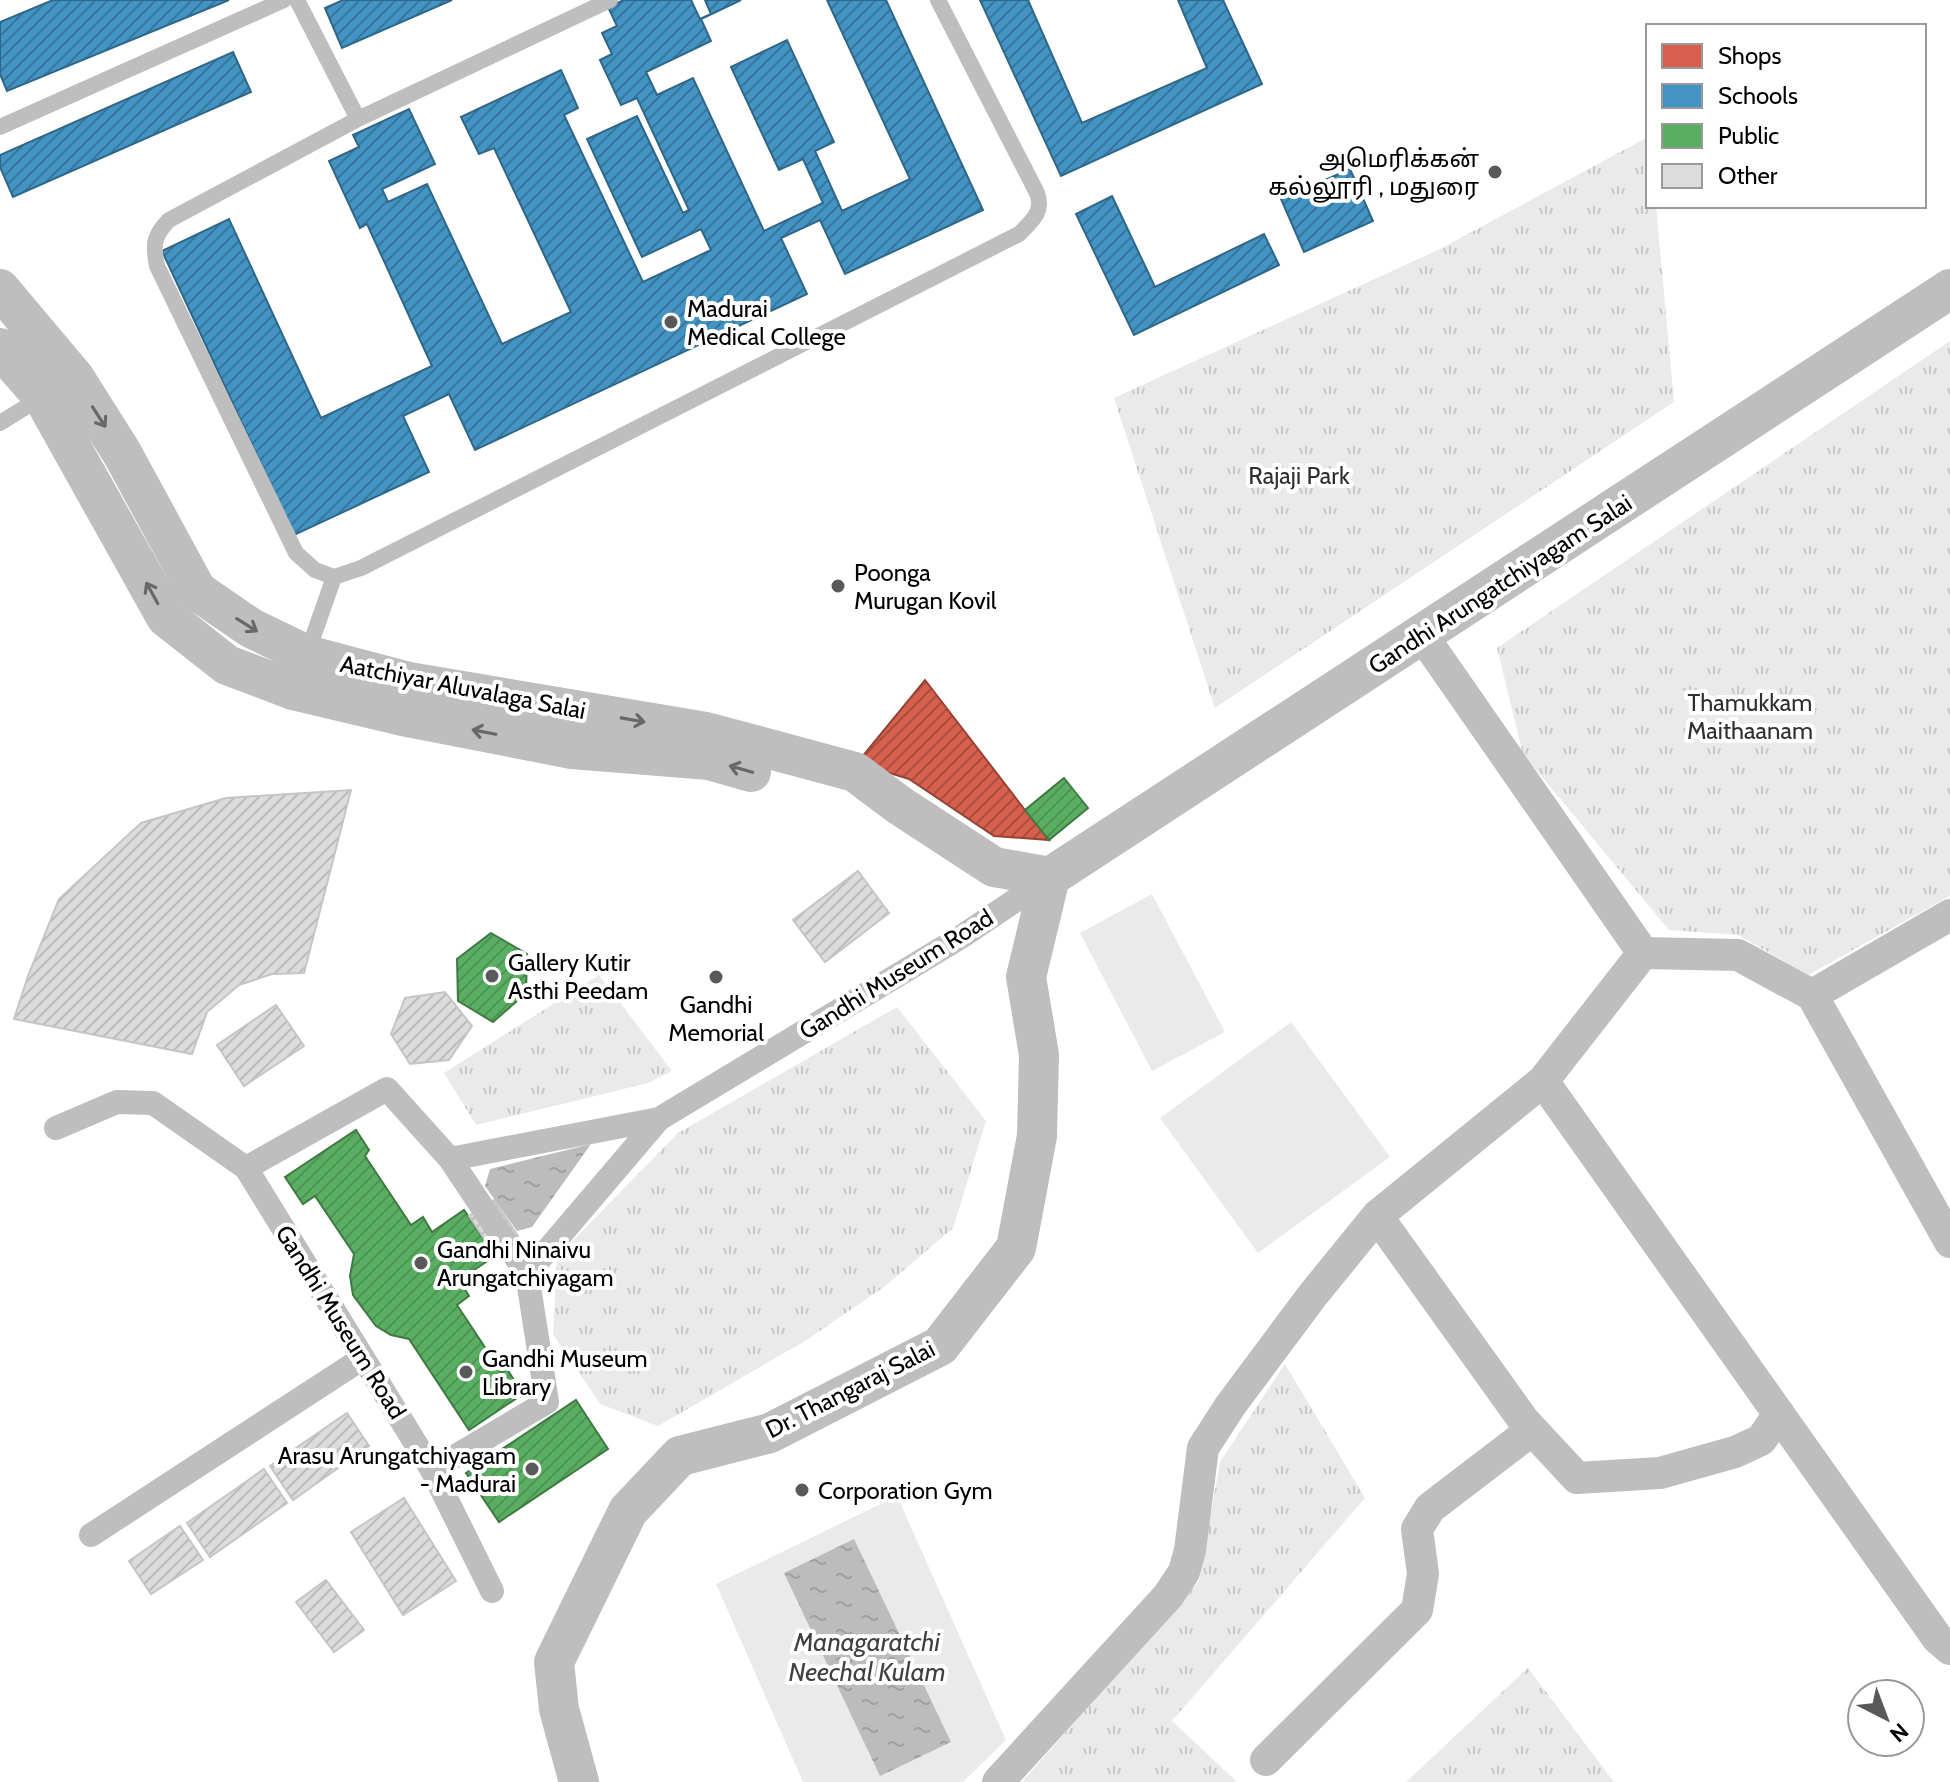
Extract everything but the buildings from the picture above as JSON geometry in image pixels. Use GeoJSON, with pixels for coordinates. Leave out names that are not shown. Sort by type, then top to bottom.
{"type":"FeatureCollection","features":[{"type":"Feature","properties":{"kind":"street","name":"Aatchiyar Aluvalaga Salai"},"geometry":{"type":"LineString","coordinates":[[0,289],[55,352],[59,387],[166,617],[227,665],[300,673],[403,716],[572,749],[709,760],[831,795],[899,805],[994,867],[1050,877]]}},
{"type":"Feature","properties":{"kind":"street","name":"Gandhi Arungatchiyagam Salai"},"geometry":{"type":"LineString","coordinates":[[1050,877],[1950,289]]}},
{"type":"Feature","properties":{"kind":"street","name":"Aatchiyar Aluvalaga Salai"},"geometry":{"type":"LineString","coordinates":[[0,348],[59,387]]}},
{"type":"Feature","properties":{"kind":"street"},"geometry":{"type":"LineString","coordinates":[[1422,635],[1643,953]]}},
{"type":"Feature","properties":{"kind":"street","name":"Gandhi Museum Road"},"geometry":{"type":"LineString","coordinates":[[527,1274],[659,1119],[961,937],[1050,877]]}},
{"type":"Feature","properties":{"kind":"street","name":"Dr. Thangaraj Salai"},"geometry":{"type":"LineString","coordinates":[[579,1782],[559,1709],[554,1662],[628,1511],[680,1456],[770,1433],[940,1346],[1016,1248],[1037,1136],[1039,1055],[1026,977],[1050,877]]}},
{"type":"Feature","properties":{"kind":"street"},"geometry":{"type":"LineString","coordinates":[[1812,995],[1950,915]]}},
{"type":"Feature","properties":{"kind":"street"},"geometry":{"type":"LineString","coordinates":[[1643,953],[1738,955],[1812,995],[1950,1242]]}},
{"type":"Feature","properties":{"kind":"street"},"geometry":{"type":"LineString","coordinates":[[998,1782],[1168,1596],[1184,1572],[1190,1550],[1203,1448],[1230,1406],[1312,1296],[1377,1216],[1543,1081],[1643,953]]}},
{"type":"Feature","properties":{"kind":"street"},"geometry":{"type":"LineString","coordinates":[[1543,1081],[1938,1639],[1950,1649]]}},
{"type":"Feature","properties":{"kind":"street"},"geometry":{"type":"LineString","coordinates":[[56,1128],[117,1102],[153,1103],[246,1168],[387,1089],[450,1159],[527,1274],[547,1402],[432,1470]]}},
{"type":"Feature","properties":{"kind":"street","name":"Gandhi Museum Road"},"geometry":{"type":"LineString","coordinates":[[450,1159],[659,1119]]}},
{"type":"Feature","properties":{"kind":"street","name":"Gandhi Museum Road"},"geometry":{"type":"LineString","coordinates":[[246,1168],[432,1470],[492,1591]]}},
{"type":"Feature","properties":{"kind":"street"},"geometry":{"type":"LineString","coordinates":[[1377,1216],[1532,1430],[1577,1478],[1660,1473],[1735,1452],[1761,1440],[1779,1414]]}},
{"type":"Feature","properties":{"kind":"street"},"geometry":{"type":"LineString","coordinates":[[91,1535],[363,1358]]}},
{"type":"Feature","properties":{"kind":"street"},"geometry":{"type":"LineString","coordinates":[[1266,1760],[1417,1610],[1423,1574],[1417,1529],[1430,1508],[1532,1430]]}},
{"type":"Feature","properties":{"kind":"lane"},"geometry":{"type":"LineString","coordinates":[[297,0],[358,119]]}},
{"type":"Feature","properties":{"kind":"lane"},"geometry":{"type":"LineString","coordinates":[[610,0],[358,119],[169,220],[158,231],[153,245],[157,266],[296,553],[315,570],[334,577],[361,568],[1019,234],[1037,216],[1041,204],[938,0]]}},
{"type":"Feature","properties":{"kind":"lane"},"geometry":{"type":"LineString","coordinates":[[0,127],[272,2]]}},
{"type":"Feature","properties":{"kind":"lane"},"geometry":{"type":"LineString","coordinates":[[0,423],[59,387]]}},
{"type":"Feature","properties":{"kind":"lane"},"geometry":{"type":"LineString","coordinates":[[300,673],[334,577]]}},
{"type":"Feature","properties":{"kind":"green space","name":"Rajaji Park"},"geometry":{"type":"Polygon","coordinates":[[[1646,138],[1646,208],[1656,208],[1674,402],[1215,708],[1114,398],[1438,250],[1646,138]]]}},
{"type":"Feature","properties":{"kind":"green space","name":"Thamukkam Maithaanam"},"geometry":{"type":"Polygon","coordinates":[[[1950,341],[1950,896],[1808,975],[1738,935],[1669,930],[1523,754],[1497,648],[1950,341]]]}},
{"type":"Feature","properties":{"kind":"green space"},"geometry":{"type":"Polygon","coordinates":[[[1152,894],[1225,1032],[1152,1071],[1080,933],[1152,894]]]}},
{"type":"Feature","properties":{"kind":"green space"},"geometry":{"type":"Polygon","coordinates":[[[599,975],[672,1071],[648,1083],[476,1125],[444,1073],[599,975]]]}},
{"type":"Feature","properties":{"kind":"green space"},"geometry":{"type":"Polygon","coordinates":[[[897,1007],[986,1121],[953,1228],[884,1287],[805,1341],[658,1426],[600,1404],[553,1334],[557,1257],[678,1133],[897,1007]]]}},
{"type":"Feature","properties":{"kind":"green space"},"geometry":{"type":"Polygon","coordinates":[[[1291,1022],[1390,1157],[1258,1253],[1160,1118],[1291,1022]]]}},
{"type":"Feature","properties":{"kind":"green space"},"geometry":{"type":"Polygon","coordinates":[[[1285,1364],[1365,1498],[1172,1721],[1237,1782],[1022,1782],[1199,1581],[1220,1462],[1285,1364]]]}},
{"type":"Feature","properties":{"kind":"green space"},"geometry":{"type":"Polygon","coordinates":[[[897,1496],[1006,1740],[963,1782],[803,1782],[716,1584],[897,1496]]]}},
{"type":"Feature","properties":{"kind":"green space"},"geometry":{"type":"Polygon","coordinates":[[[1528,1668],[1614,1782],[1406,1782],[1528,1668]]]}},
{"type":"Feature","properties":{"kind":"water"},"geometry":{"type":"Polygon","coordinates":[[[591,1144],[532,1227],[517,1231],[485,1186],[490,1169],[591,1144]]]}},
{"type":"Feature","properties":{"kind":"water","name":"Managaratchi Neechal Kulam"},"geometry":{"type":"Polygon","coordinates":[[[854,1539],[951,1742],[880,1776],[784,1573],[854,1539]]]}},
{"type":"Feature","properties":{"kind":"place","name":"அமெரிக்கன் கல்லூரி , மதுரை"},"geometry":{"type":"Point","coordinates":[1495,172]}},
{"type":"Feature","properties":{"kind":"place","name":"Madurai Medical College"},"geometry":{"type":"Point","coordinates":[671,322]}},
{"type":"Feature","properties":{"kind":"place","name":"Poonga Murugan Kovil"},"geometry":{"type":"Point","coordinates":[838,586]}},
{"type":"Feature","properties":{"kind":"place","name":"Gallery Kutir Asthi Peedam"},"geometry":{"type":"Point","coordinates":[492,976]}},
{"type":"Feature","properties":{"kind":"place","name":"Gandhi Memorial"},"geometry":{"type":"Point","coordinates":[716,977]}},
{"type":"Feature","properties":{"kind":"place","name":"Gandhi Ninaivu Arungatchiyagam"},"geometry":{"type":"Point","coordinates":[421,1263]}},
{"type":"Feature","properties":{"kind":"place","name":"Gandhi Museum Library"},"geometry":{"type":"Point","coordinates":[466,1372]}},
{"type":"Feature","properties":{"kind":"place","name":"Arasu Arungatchiyagam - Madurai"},"geometry":{"type":"Point","coordinates":[532,1469]}},
{"type":"Feature","properties":{"kind":"place","name":"Corporation Gym"},"geometry":{"type":"Point","coordinates":[802,1490]}}]}
